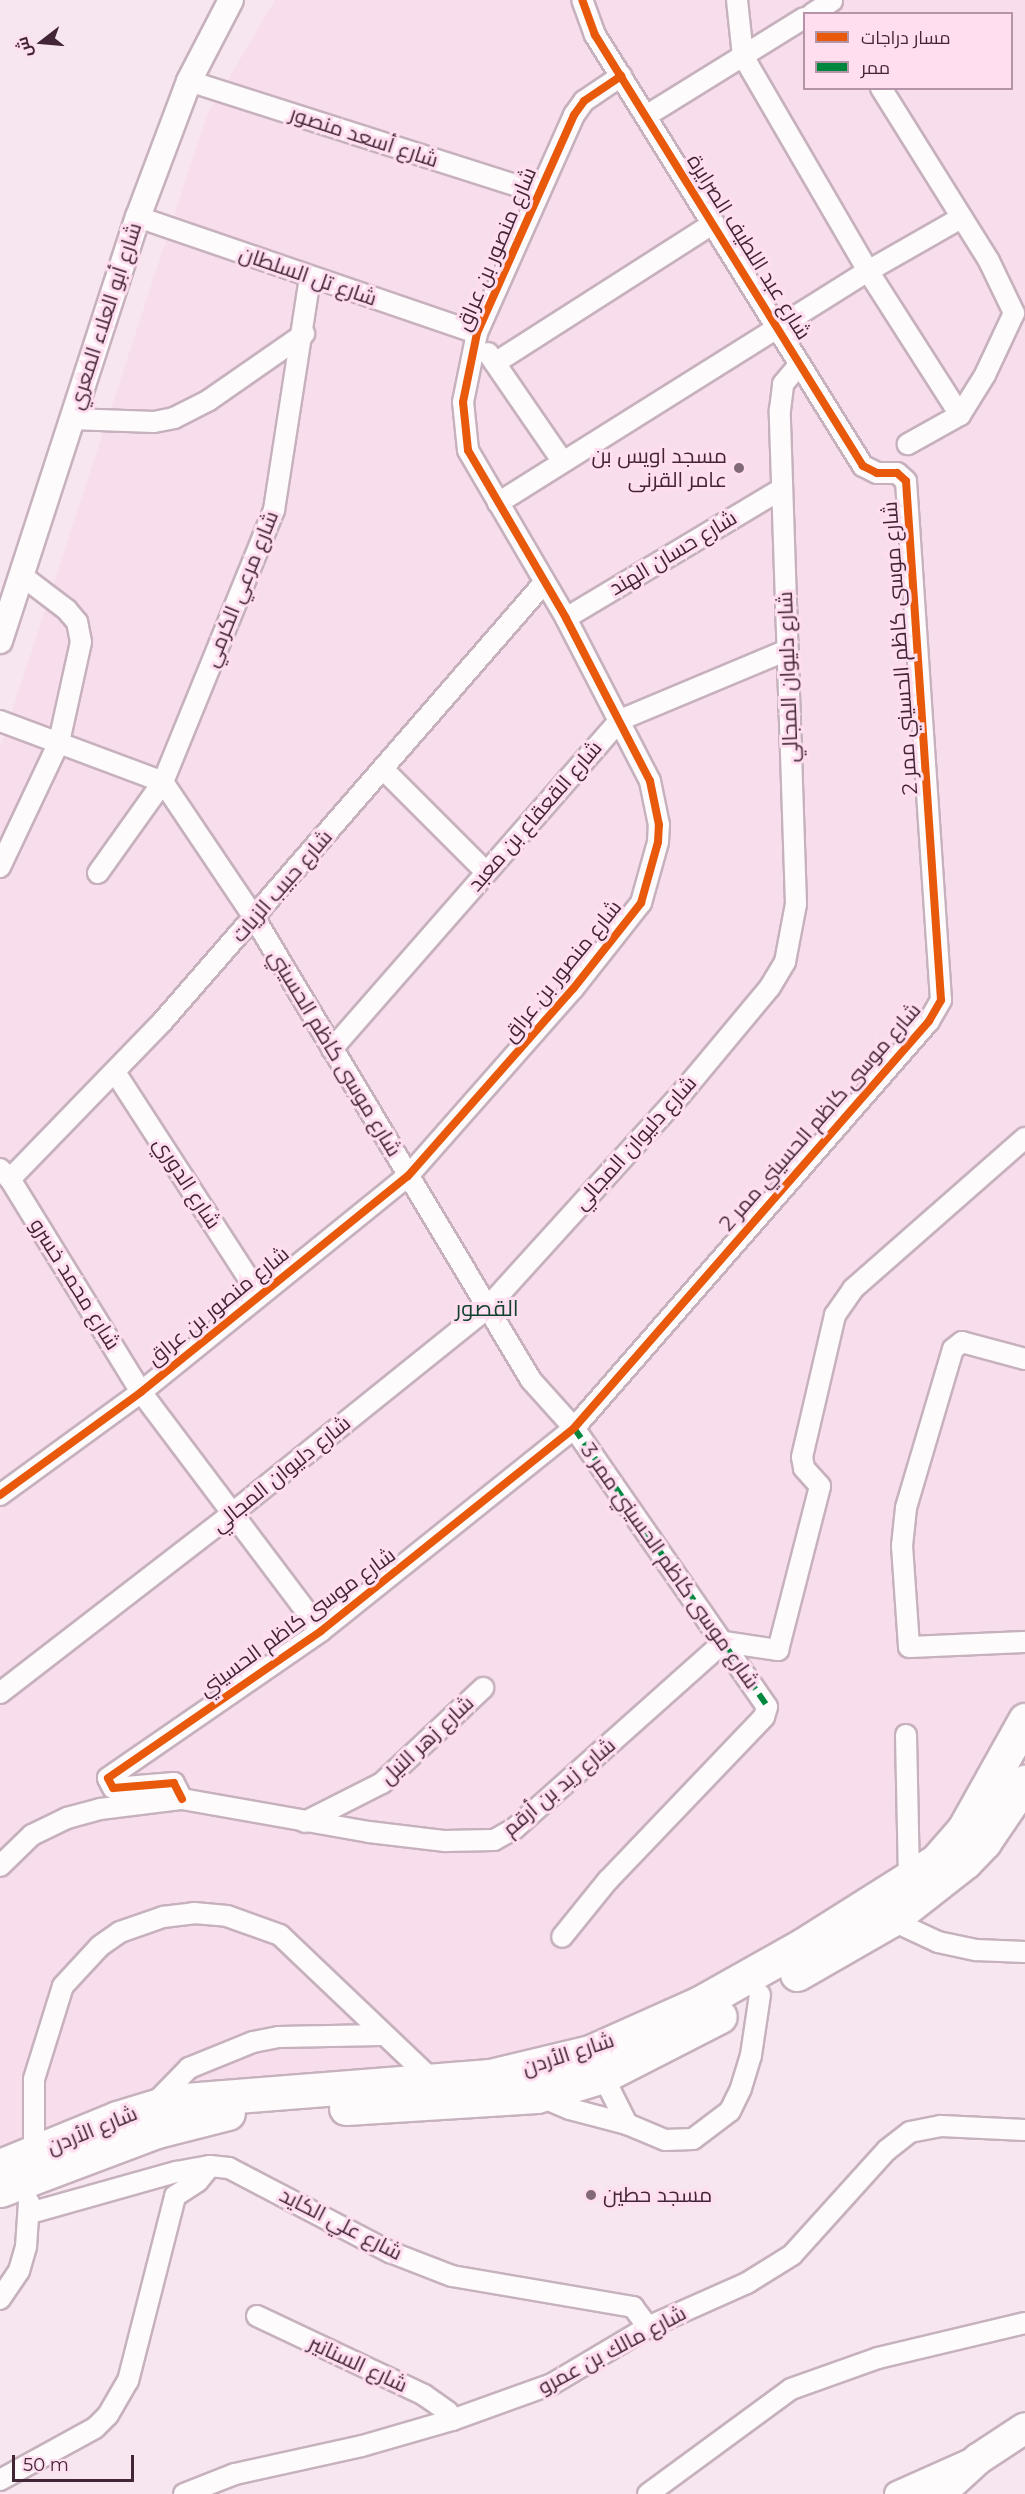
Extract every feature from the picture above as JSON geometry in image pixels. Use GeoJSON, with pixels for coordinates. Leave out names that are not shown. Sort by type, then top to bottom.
{"type":"FeatureCollection","features":[{"type":"Feature","properties":{"kind":"highway","name":"شارع الأردن"},"geometry":{"type":"LineString","coordinates":[[16,2172],[151,2106],[248,2092],[432,2080],[522,2070],[590,2052],[700,2003],[936,1860],[964,1829],[1025,1720]]}},
{"type":"Feature","properties":{"kind":"highway","name":"شارع الأردن"},"geometry":{"type":"LineString","coordinates":[[16,2172],[224,2114],[537,2096],[603,2076],[760,1995],[891,1920],[984,1842],[1025,1782]]}},
{"type":"Feature","properties":{"kind":"highway"},"geometry":{"type":"LineString","coordinates":[[984,1842],[1025,1818]]}},
{"type":"Feature","properties":{"kind":"main road"},"geometry":{"type":"LineString","coordinates":[[940,2494],[978,2459],[1025,2428]]}},
{"type":"Feature","properties":{"kind":"street","name":"شارع أبو العلاء المعري"},"geometry":{"type":"LineString","coordinates":[[0,641],[138,217],[189,81],[231,0]]}},
{"type":"Feature","properties":{"kind":"street","name":"شارع عبد اللطيف الصرايرة"},"geometry":{"type":"LineString","coordinates":[[582,0],[595,35],[780,328],[863,466],[877,473],[897,473],[907,485]]}},
{"type":"Feature","properties":{"kind":"street"},"geometry":{"type":"LineString","coordinates":[[738,0],[743,56],[868,272],[960,415]]}},
{"type":"Feature","properties":{"kind":"street"},"geometry":{"type":"LineString","coordinates":[[817,12],[834,5]]}},
{"type":"Feature","properties":{"kind":"street"},"geometry":{"type":"LineString","coordinates":[[646,116],[803,19]]}},
{"type":"Feature","properties":{"kind":"street","name":"شارع منصور بن عراق"},"geometry":{"type":"LineString","coordinates":[[0,1493],[141,1392],[259,1294],[408,1176],[573,989],[641,903],[657,854],[659,825],[651,781],[566,618],[468,450],[464,433],[466,374],[477,335],[539,193],[574,115],[584,101],[621,76]]}},
{"type":"Feature","properties":{"kind":"street","name":"شارع أسعد منصور"},"geometry":{"type":"LineString","coordinates":[[189,81],[539,193]]}},
{"type":"Feature","properties":{"kind":"street"},"geometry":{"type":"LineString","coordinates":[[882,90],[1013,306],[1011,320],[985,375],[960,415],[908,444]]}},
{"type":"Feature","properties":{"kind":"street","name":"شارع تل السلطان"},"geometry":{"type":"LineString","coordinates":[[138,217],[477,335]]}},
{"type":"Feature","properties":{"kind":"street"},"geometry":{"type":"LineString","coordinates":[[498,503],[868,272],[961,218]]}},
{"type":"Feature","properties":{"kind":"street"},"geometry":{"type":"LineString","coordinates":[[495,363],[714,223]]}},
{"type":"Feature","properties":{"kind":"street","name":"شارع مرعي الكرمي"},"geometry":{"type":"LineString","coordinates":[[98,873],[163,782],[274,510],[304,334],[310,278]]}},
{"type":"Feature","properties":{"kind":"street"},"geometry":{"type":"LineString","coordinates":[[71,419],[154,422],[174,418],[209,400],[304,334]]}},
{"type":"Feature","properties":{"kind":"street"},"geometry":{"type":"LineString","coordinates":[[477,335],[563,462]]}},
{"type":"Feature","properties":{"kind":"street","name":"شارع دليوان المجالي"},"geometry":{"type":"LineString","coordinates":[[0,1693],[230,1515],[486,1309],[681,1094],[770,987],[784,962],[796,895],[780,490],[781,392],[785,379],[800,364]]}},
{"type":"Feature","properties":{"kind":"street","name":"شارع موسى كاظم الحسيني ممر 2"},"geometry":{"type":"LineString","coordinates":[[574,1428],[939,1006],[907,485]]}},
{"type":"Feature","properties":{"kind":"street","name":"شارع حسان الهند"},"geometry":{"type":"LineString","coordinates":[[566,618],[780,490]]}},
{"type":"Feature","properties":{"kind":"street"},"geometry":{"type":"LineString","coordinates":[[0,867],[59,742],[81,632],[55,598],[21,575]]}},
{"type":"Feature","properties":{"kind":"street","name":"شارع حبيب الزيات"},"geometry":{"type":"LineString","coordinates":[[5,1174],[115,1072],[255,919],[544,583]]}},
{"type":"Feature","properties":{"kind":"street","name":"شارع القعقاع بن معبد"},"geometry":{"type":"LineString","coordinates":[[332,1049],[620,720],[787,650]]}},
{"type":"Feature","properties":{"kind":"street"},"geometry":{"type":"LineString","coordinates":[[0,721],[163,782]]}},
{"type":"Feature","properties":{"kind":"street"},"geometry":{"type":"LineString","coordinates":[[383,770],[486,872]]}},
{"type":"Feature","properties":{"kind":"street","name":"شارع موسى كاظم الحسيني"},"geometry":{"type":"LineString","coordinates":[[163,782],[255,919],[486,1309],[531,1380],[574,1428],[321,1631],[108,1778],[113,1788],[174,1783],[182,1799]]}},
{"type":"Feature","properties":{"kind":"street","name":"شارع الدوري"},"geometry":{"type":"LineString","coordinates":[[115,1072],[259,1294]]}},
{"type":"Feature","properties":{"kind":"street"},"geometry":{"type":"LineString","coordinates":[[724,1642],[778,1650],[789,1597],[820,1486],[803,1464],[806,1432],[831,1323],[842,1303],[902,1245],[1025,1138]]}},
{"type":"Feature","properties":{"kind":"street","name":"شارع محمد خسرو"},"geometry":{"type":"LineString","coordinates":[[5,1174],[141,1392],[230,1515],[321,1631]]}},
{"type":"Feature","properties":{"kind":"street"},"geometry":{"type":"LineString","coordinates":[[1025,1359],[962,1342],[953,1349],[906,1508],[902,1546],[909,1647],[1025,1642]]}},
{"type":"Feature","properties":{"kind":"street","name":"شارع موسى كاظم الحسيني ممر 3"},"geometry":{"type":"LineString","coordinates":[[562,1937],[615,1872],[764,1717],[766,1704],[574,1428]]}},
{"type":"Feature","properties":{"kind":"street","name":"شارع زيد بن أرقم"},"geometry":{"type":"LineString","coordinates":[[182,1799],[305,1822],[445,1841],[480,1842],[502,1836],[724,1642]]}},
{"type":"Feature","properties":{"kind":"street","name":"شارع زهر النيل"},"geometry":{"type":"LineString","coordinates":[[305,1822],[389,1778],[483,1688]]}},
{"type":"Feature","properties":{"kind":"street"},"geometry":{"type":"LineString","coordinates":[[906,1735],[909,1878]]}},
{"type":"Feature","properties":{"kind":"street"},"geometry":{"type":"LineString","coordinates":[[0,1866],[32,1836],[67,1818],[100,1809],[182,1799]]}},
{"type":"Feature","properties":{"kind":"street"},"geometry":{"type":"LineString","coordinates":[[0,2299],[19,2271],[30,2213],[16,2172],[34,2079],[63,1986],[100,1946],[140,1923],[194,1913],[227,1916],[280,1935],[381,2035],[432,2080]]}},
{"type":"Feature","properties":{"kind":"street"},"geometry":{"type":"LineString","coordinates":[[891,1920],[938,1942],[976,1950],[1025,1952]]}},
{"type":"Feature","properties":{"kind":"street"},"geometry":{"type":"LineString","coordinates":[[537,2096],[570,2109],[627,2124],[676,2142],[693,2139],[718,2123],[730,2111],[741,2088],[752,2055],[760,1995]]}},
{"type":"Feature","properties":{"kind":"street"},"geometry":{"type":"LineString","coordinates":[[151,2106],[189,2068],[253,2042],[279,2037],[381,2035]]}},
{"type":"Feature","properties":{"kind":"street"},"geometry":{"type":"LineString","coordinates":[[603,2076],[627,2124]]}},
{"type":"Feature","properties":{"kind":"street","name":"شارع مالك بن عمرو"},"geometry":{"type":"LineString","coordinates":[[184,2494],[235,2474],[362,2446],[452,2420],[552,2384],[648,2327],[747,2283],[792,2255],[886,2150],[910,2132],[941,2126],[1025,2130]]}},
{"type":"Feature","properties":{"kind":"street"},"geometry":{"type":"LineString","coordinates":[[0,2480],[95,2428],[108,2415],[128,2381],[175,2196],[198,2181],[210,2166]]}},
{"type":"Feature","properties":{"kind":"street","name":"شارع علي الكايد"},"geometry":{"type":"LineString","coordinates":[[30,2213],[210,2166],[243,2173],[390,2252],[452,2276],[633,2307],[648,2327]]}},
{"type":"Feature","properties":{"kind":"street","name":"شارع السنانير"},"geometry":{"type":"LineString","coordinates":[[257,2316],[424,2395],[448,2412],[452,2420]]}},
{"type":"Feature","properties":{"kind":"street"},"geometry":{"type":"LineString","coordinates":[[648,2494],[791,2389],[878,2358],[1025,2323]]}},
{"type":"Feature","properties":{"kind":"street"},"geometry":{"type":"LineString","coordinates":[[897,2494],[947,2469],[978,2459]]}},
{"type":"Feature","properties":{"kind":"shaded area"},"geometry":{"type":"Polygon","coordinates":[[[275,0],[1025,0],[1025,1699],[978,1827],[656,2029],[544,2071],[197,2094],[0,2173],[0,748],[207,115],[275,0]]]}},
{"type":"Feature","properties":{"kind":"marked path"},"geometry":{"type":"LineString","coordinates":[[574,1428],[766,1704]]}},
{"type":"Feature","properties":{"kind":"cycle path"},"geometry":{"type":"LineString","coordinates":[[182,1799],[174,1783],[113,1788],[108,1778],[321,1631],[574,1428],[929,1021],[941,1000],[906,481],[897,473],[877,473],[863,466],[595,35],[582,0]]}},
{"type":"Feature","properties":{"kind":"cycle path"},"geometry":{"type":"LineString","coordinates":[[0,1495],[141,1392],[408,1176],[573,989],[641,903],[658,842],[659,825],[650,781],[566,618],[468,450],[463,402],[477,333],[574,115],[584,101],[621,76]]}},
{"type":"Feature","properties":{"kind":"place","name":"مسجد اويس بن عامر القرنى"},"geometry":{"type":"Point","coordinates":[739,468]}},
{"type":"Feature","properties":{"kind":"place","name":"مسجد حطين"},"geometry":{"type":"Point","coordinates":[591,2195]}},
{"type":"Feature","properties":{"kind":"district","name":"القصور"},"geometry":{"type":"Point","coordinates":[487,1309]}}]}
